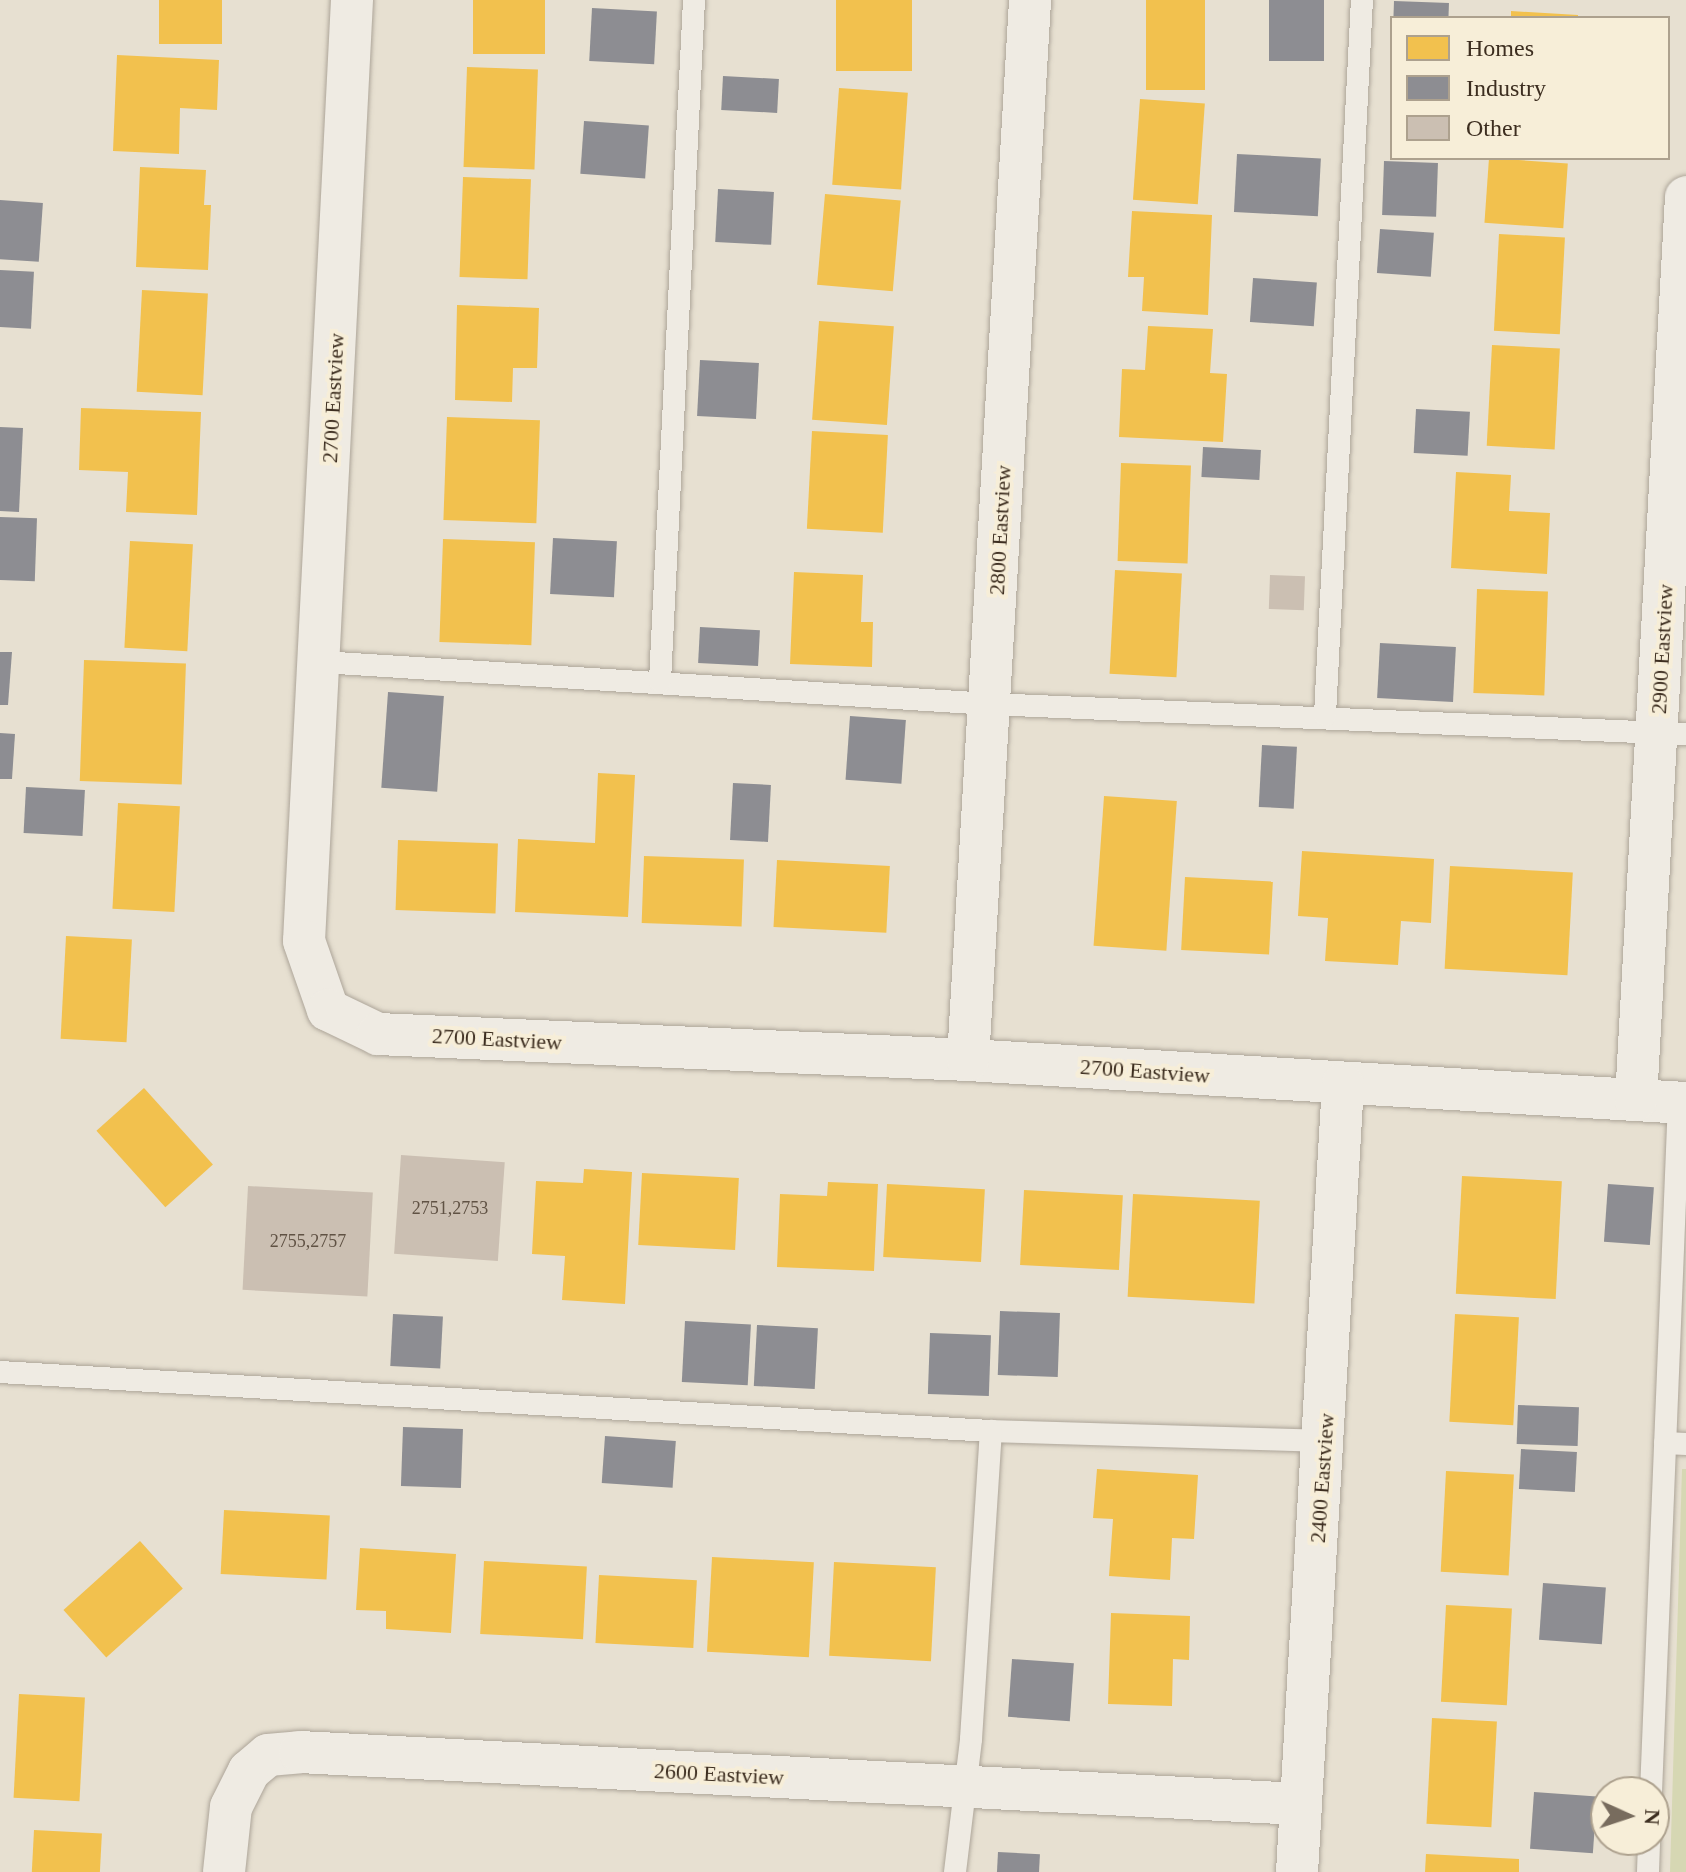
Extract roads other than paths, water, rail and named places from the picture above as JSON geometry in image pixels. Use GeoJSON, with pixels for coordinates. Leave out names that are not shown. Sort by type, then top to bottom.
{"type":"FeatureCollection","features":[{"type":"Feature","properties":{"kind":"street","name":"2700 Eastview"},"geometry":{"type":"LineString","coordinates":[[352,0],[321,662],[304,941],[328,1010],[378,1034],[968,1060],[1682,1103]]}},
{"type":"Feature","properties":{"kind":"street","name":"2800 Eastview"},"geometry":{"type":"LineString","coordinates":[[968,1060],[1030,0]]}},
{"type":"Feature","properties":{"kind":"street","name":"2900 Eastview"},"geometry":{"type":"LineString","coordinates":[[1636,1100],[1672,733],[1686,197]]}},
{"type":"Feature","properties":{"kind":"street","name":"2400 Eastview"},"geometry":{"type":"LineString","coordinates":[[1297,1872],[1325,1441],[1343,1084]]}},
{"type":"Feature","properties":{"kind":"street","name":"2600 Eastview"},"geometry":{"type":"LineString","coordinates":[[224,1872],[231,1807],[249,1771],[268,1755],[300,1752],[1300,1804]]}},
{"type":"Feature","properties":{"kind":"lane"},"geometry":{"type":"LineString","coordinates":[[660,681],[694,0]]}},
{"type":"Feature","properties":{"kind":"lane"},"geometry":{"type":"LineString","coordinates":[[1325,715],[1362,0]]}},
{"type":"Feature","properties":{"kind":"lane"},"geometry":{"type":"LineString","coordinates":[[321,662],[990,704],[1325,715],[1672,733]]}},
{"type":"Feature","properties":{"kind":"lane"},"geometry":{"type":"LineString","coordinates":[[1652,1776],[1676,1443],[1682,1103]]}},
{"type":"Feature","properties":{"kind":"lane"},"geometry":{"type":"LineString","coordinates":[[0,1372],[991,1431],[1325,1441]]}},
{"type":"Feature","properties":{"kind":"lane"},"geometry":{"type":"LineString","coordinates":[[955,1872],[966,1787],[991,1431]]}}]}
